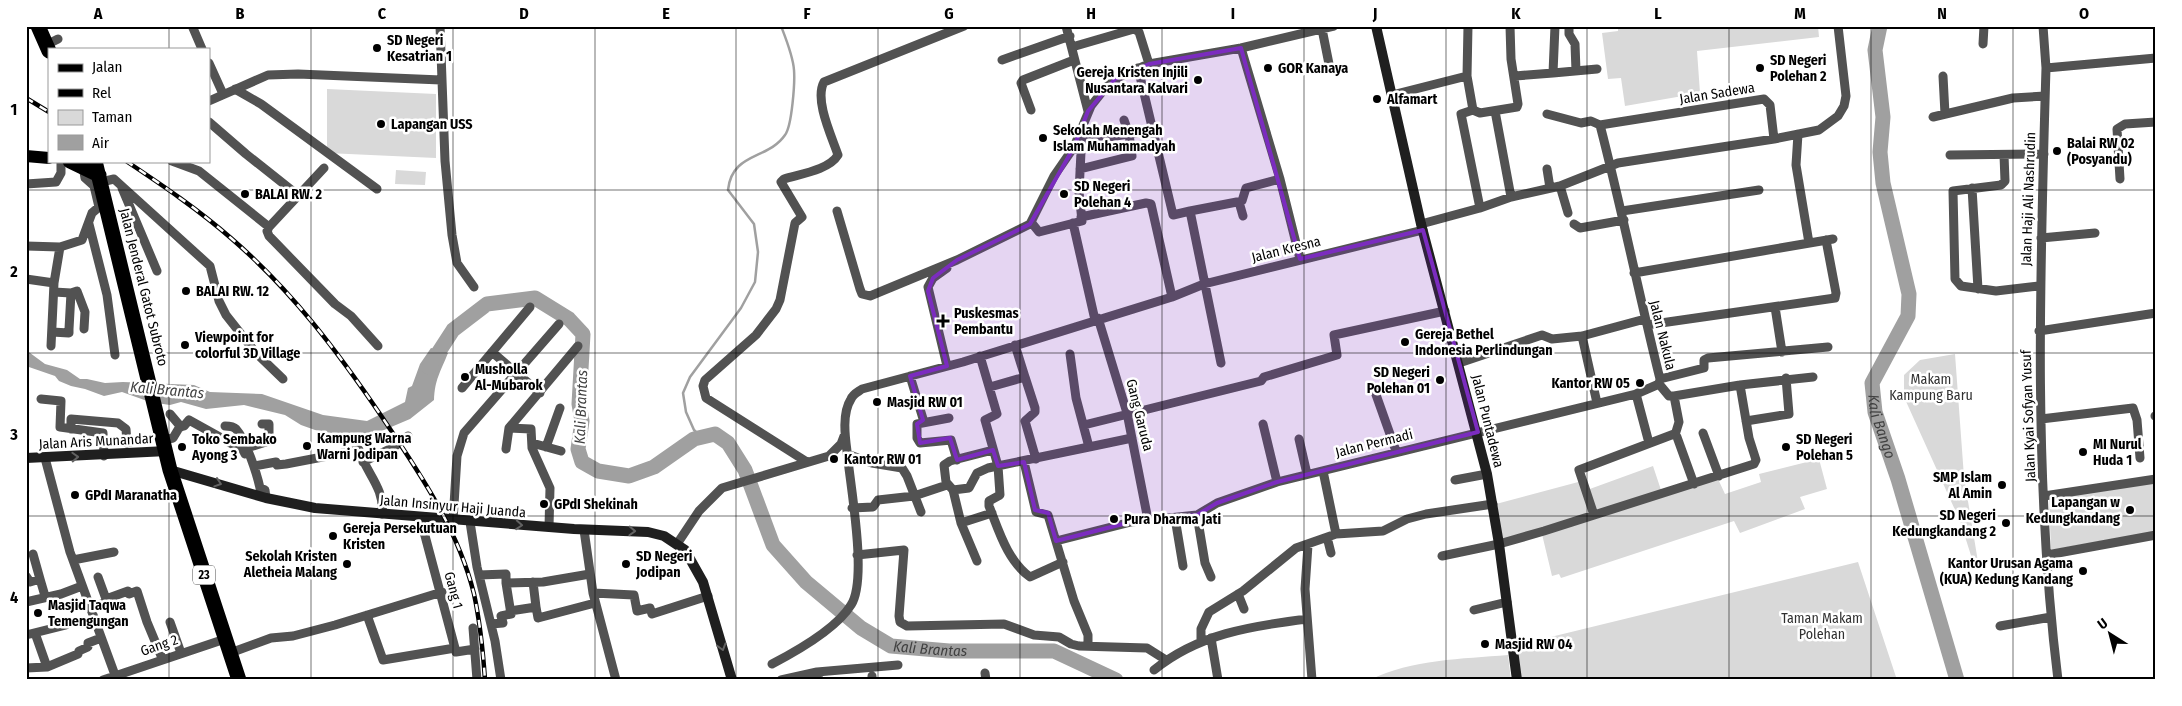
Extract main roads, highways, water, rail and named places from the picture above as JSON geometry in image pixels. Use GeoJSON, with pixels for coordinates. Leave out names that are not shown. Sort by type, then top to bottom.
{"type":"FeatureCollection","features":[{"type":"Feature","properties":{"kind":"highway"},"geometry":{"type":"LineString","coordinates":[[38,26],[51,45]]}},
{"type":"Feature","properties":{"kind":"highway","name":"Jalan Jenderal Gatot Subroto"},"geometry":{"type":"LineString","coordinates":[[92,168],[145,360],[164,411],[165,446],[170,470],[239,680]]}},
{"type":"Feature","properties":{"kind":"main road","name":"Jalan Puntadewa"},"geometry":{"type":"LineString","coordinates":[[1376,26],[1422,227],[1478,432],[1494,504],[1517,680]]}},
{"type":"Feature","properties":{"kind":"main road"},"geometry":{"type":"LineString","coordinates":[[26,156],[48,158]]}},
{"type":"Feature","properties":{"kind":"main road","name":"Jalan Aris Munandar"},"geometry":{"type":"LineString","coordinates":[[26,458],[104,456],[165,446]]}},
{"type":"Feature","properties":{"kind":"main road","name":"Jalan Insinyur Haji Juanda"},"geometry":{"type":"LineString","coordinates":[[170,470],[266,498],[315,508],[470,522],[584,530],[648,532],[664,536],[677,544],[692,559],[708,596],[731,680]]}},
{"type":"Feature","properties":{"kind":"water"},"geometry":{"type":"Polygon","coordinates":[[[431,348],[448,353],[437,381],[434,400],[410,419],[377,433],[352,438],[315,430],[301,425],[285,415],[244,405],[206,409],[181,402],[170,405],[150,402],[122,392],[104,396],[71,386],[59,381],[55,376],[26,366],[26,350],[45,364],[67,370],[80,379],[105,383],[194,385],[210,392],[262,394],[323,415],[367,421],[405,402],[408,388],[412,386],[420,364],[431,348]]]}},
{"type":"Feature","properties":{"kind":"waterway"},"geometry":{"type":"LineString","coordinates":[[701,437],[694,430],[686,412],[683,393],[690,377],[741,308],[755,282],[758,252],[754,224],[728,190],[731,178],[743,162],[778,143],[785,135],[791,114],[794,70],[791,53],[781,26]]}},
{"type":"Feature","properties":{"kind":"waterway","name":"Kali Bango"},"geometry":{"type":"LineString","coordinates":[[1880,26],[1875,50],[1883,117],[1880,152],[1883,183],[1909,294],[1908,316],[1872,383],[1875,412],[1898,479],[1957,680]]}},
{"type":"Feature","properties":{"kind":"waterway","name":"Kali Brantas"},"geometry":{"type":"LineString","coordinates":[[429,367],[453,330],[487,304],[535,298],[569,319],[583,334],[579,404],[582,421],[578,449],[582,462],[598,471],[629,476],[654,467],[694,439],[715,434],[728,443],[745,470],[773,545],[806,582],[861,628],[891,646],[949,651],[1054,651],[1116,680]]}},
{"type":"Feature","properties":{"kind":"railway"},"geometry":{"type":"LineString","coordinates":[[26,98],[48,111]]}},
{"type":"Feature","properties":{"kind":"railway"},"geometry":{"type":"LineString","coordinates":[[127,162],[207,218],[254,259],[313,323],[365,393],[423,480],[448,524],[458,547],[474,594],[485,680]]}},
{"type":"Feature","properties":{"kind":"place","name":"SD Negeri Kesatrian 1"},"geometry":{"type":"Point","coordinates":[377,48]}},
{"type":"Feature","properties":{"kind":"place","name":"GOR Kanaya"},"geometry":{"type":"Point","coordinates":[1268,68]}},
{"type":"Feature","properties":{"kind":"place","name":"SD Negeri Polehan 2"},"geometry":{"type":"Point","coordinates":[1760,68]}},
{"type":"Feature","properties":{"kind":"place","name":"Gereja Kristen Injili Nusantara Kalvari"},"geometry":{"type":"Point","coordinates":[1198,80]}},
{"type":"Feature","properties":{"kind":"place","name":"Alfamart"},"geometry":{"type":"Point","coordinates":[1377,99]}},
{"type":"Feature","properties":{"kind":"place","name":"Lapangan USS"},"geometry":{"type":"Point","coordinates":[381,124]}},
{"type":"Feature","properties":{"kind":"place","name":"Sekolah Menengah Islam Muhammadyah"},"geometry":{"type":"Point","coordinates":[1043,138]}},
{"type":"Feature","properties":{"kind":"place","name":"Balai RW 02 (Posyandu)"},"geometry":{"type":"Point","coordinates":[2057,151]}},
{"type":"Feature","properties":{"kind":"place","name":"BALAI RW. 2"},"geometry":{"type":"Point","coordinates":[245,194]}},
{"type":"Feature","properties":{"kind":"place","name":"SD Negeri Polehan 4"},"geometry":{"type":"Point","coordinates":[1064,194]}},
{"type":"Feature","properties":{"kind":"place","name":"BALAI RW. 12"},"geometry":{"type":"Point","coordinates":[186,291]}},
{"type":"Feature","properties":{"kind":"place","name":"Puskesmas Pembantu"},"geometry":{"type":"Point","coordinates":[943,321]}},
{"type":"Feature","properties":{"kind":"place","name":"Gereja Bethel Indonesia Perlindungan"},"geometry":{"type":"Point","coordinates":[1405,342]}},
{"type":"Feature","properties":{"kind":"place","name":"Viewpoint for colorful 3D Village"},"geometry":{"type":"Point","coordinates":[185,345]}},
{"type":"Feature","properties":{"kind":"place","name":"Musholla Al-Mubarok"},"geometry":{"type":"Point","coordinates":[465,377]}},
{"type":"Feature","properties":{"kind":"place","name":"SD Negeri Polehan 01"},"geometry":{"type":"Point","coordinates":[1440,380]}},
{"type":"Feature","properties":{"kind":"place","name":"Kantor RW 05"},"geometry":{"type":"Point","coordinates":[1640,383]}},
{"type":"Feature","properties":{"kind":"place","name":"Masjid RW 01"},"geometry":{"type":"Point","coordinates":[877,402]}},
{"type":"Feature","properties":{"kind":"place","name":"Kampung Warna Warni Jodipan"},"geometry":{"type":"Point","coordinates":[307,446]}},
{"type":"Feature","properties":{"kind":"place","name":"Toko Sembako Ayong 3"},"geometry":{"type":"Point","coordinates":[182,447]}},
{"type":"Feature","properties":{"kind":"place","name":"SD Negeri Polehan 5"},"geometry":{"type":"Point","coordinates":[1786,447]}},
{"type":"Feature","properties":{"kind":"place","name":"MI Nurul Huda 1"},"geometry":{"type":"Point","coordinates":[2083,452]}},
{"type":"Feature","properties":{"kind":"place","name":"Kantor RW 01"},"geometry":{"type":"Point","coordinates":[834,459]}},
{"type":"Feature","properties":{"kind":"place","name":"SMP Islam Al Amin"},"geometry":{"type":"Point","coordinates":[2002,485]}},
{"type":"Feature","properties":{"kind":"place","name":"GPdI Maranatha"},"geometry":{"type":"Point","coordinates":[75,495]}},
{"type":"Feature","properties":{"kind":"place","name":"GPdI Shekinah"},"geometry":{"type":"Point","coordinates":[544,504]}},
{"type":"Feature","properties":{"kind":"place","name":"Lapangan w Kedungkandang"},"geometry":{"type":"Point","coordinates":[2130,510]}},
{"type":"Feature","properties":{"kind":"place","name":"Pura Dharma Jati"},"geometry":{"type":"Point","coordinates":[1114,519]}},
{"type":"Feature","properties":{"kind":"place","name":"SD Negeri Kedungkandang 2"},"geometry":{"type":"Point","coordinates":[2006,523]}},
{"type":"Feature","properties":{"kind":"place","name":"Gereja Persekutuan Kristen"},"geometry":{"type":"Point","coordinates":[333,536]}},
{"type":"Feature","properties":{"kind":"place","name":"Sekolah Kristen Aletheia Malang"},"geometry":{"type":"Point","coordinates":[347,564]}},
{"type":"Feature","properties":{"kind":"place","name":"SD Negeri Jodipan"},"geometry":{"type":"Point","coordinates":[626,564]}},
{"type":"Feature","properties":{"kind":"place","name":"Kantor Urusan Agama (KUA) Kedung Kandang"},"geometry":{"type":"Point","coordinates":[2083,571]}},
{"type":"Feature","properties":{"kind":"place","name":"Masjid Taqwa Temengungan"},"geometry":{"type":"Point","coordinates":[38,613]}},
{"type":"Feature","properties":{"kind":"place","name":"Masjid RW 04"},"geometry":{"type":"Point","coordinates":[1485,644]}},
{"type":"Feature","properties":{"kind":"park label","name":"Makam Kampung Baru"},"geometry":{"type":"Point","coordinates":[1931,388]}},
{"type":"Feature","properties":{"kind":"park label","name":"Taman Makam Polehan"},"geometry":{"type":"Point","coordinates":[1822,626]}}]}
